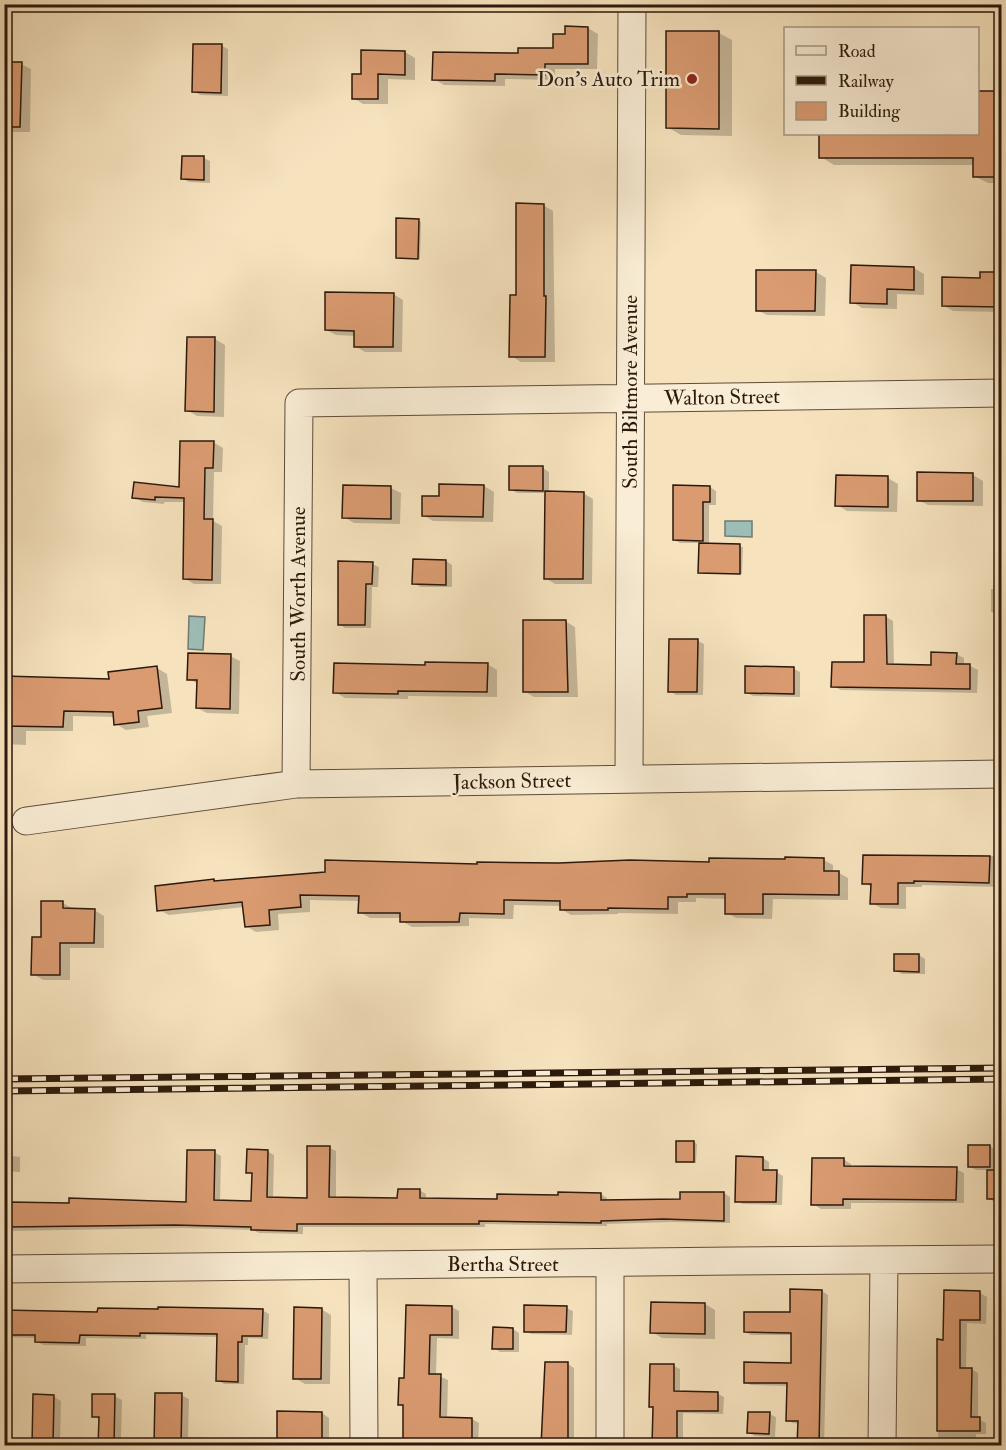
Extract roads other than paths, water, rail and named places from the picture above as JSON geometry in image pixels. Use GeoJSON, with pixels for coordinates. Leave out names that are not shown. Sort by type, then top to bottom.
{"type":"FeatureCollection","features":[{"type":"Feature","properties":{"kind":"street","name":"South Biltmore Avenue"},"geometry":{"type":"LineString","coordinates":[[629,779],[632,4]]}},
{"type":"Feature","properties":{"kind":"street","name":"Walton Street"},"geometry":{"type":"LineString","coordinates":[[299,403],[1002,393]]}},
{"type":"Feature","properties":{"kind":"street","name":"South Worth Avenue"},"geometry":{"type":"LineString","coordinates":[[296,784],[299,403]]}},
{"type":"Feature","properties":{"kind":"street","name":"Jackson Street"},"geometry":{"type":"LineString","coordinates":[[26,821],[296,784],[1002,774]]}},
{"type":"Feature","properties":{"kind":"street","name":"Bertha Street"},"geometry":{"type":"LineString","coordinates":[[4,1269],[1002,1259]]}},
{"type":"Feature","properties":{"kind":"street"},"geometry":{"type":"LineString","coordinates":[[882,1446],[884,1260]]}},
{"type":"Feature","properties":{"kind":"street"},"geometry":{"type":"LineString","coordinates":[[610,1263],[610,1446]]}},
{"type":"Feature","properties":{"kind":"street"},"geometry":{"type":"LineString","coordinates":[[363,1265],[364,1446]]}},
{"type":"Feature","properties":{"kind":"water"},"geometry":{"type":"Polygon","coordinates":[[[725,521],[752,521],[752,537],[725,536],[725,521]]]}},
{"type":"Feature","properties":{"kind":"water"},"geometry":{"type":"Polygon","coordinates":[[[189,616],[205,617],[203,650],[188,649],[189,616]]]}},
{"type":"Feature","properties":{"kind":"railway"},"geometry":{"type":"LineString","coordinates":[[4,1079],[1002,1068]]}},
{"type":"Feature","properties":{"kind":"railway"},"geometry":{"type":"LineString","coordinates":[[4,1091],[1002,1079]]}},
{"type":"Feature","properties":{"kind":"place","name":"Don's Auto Trim"},"geometry":{"type":"Point","coordinates":[692,79]}}]}
